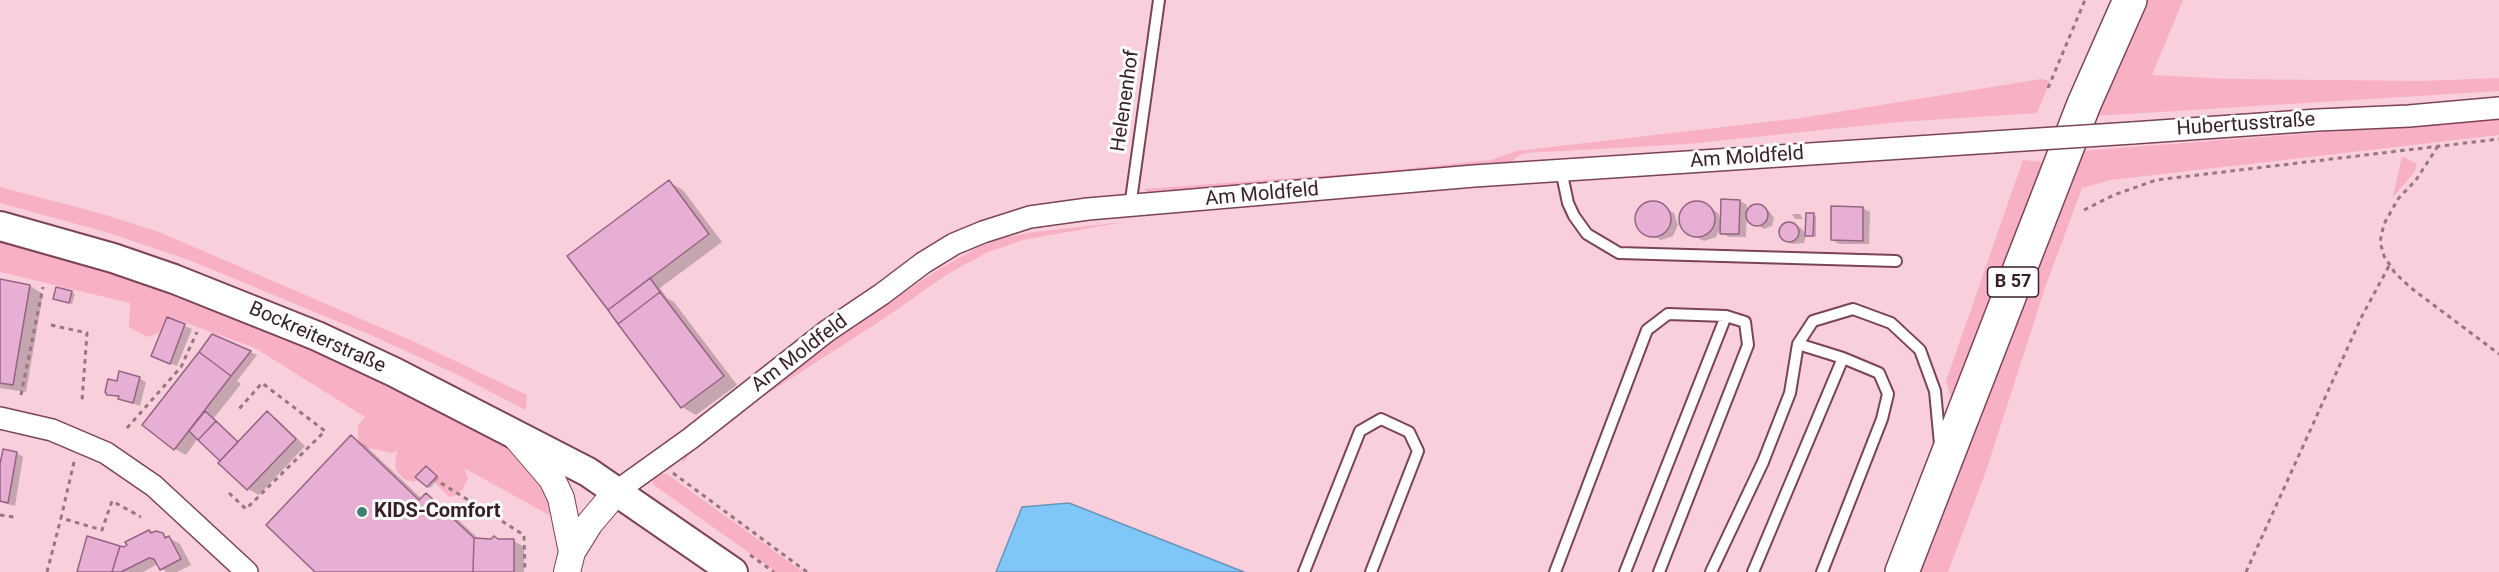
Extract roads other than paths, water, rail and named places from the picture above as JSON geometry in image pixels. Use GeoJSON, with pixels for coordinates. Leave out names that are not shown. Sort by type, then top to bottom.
{"type":"FeatureCollection","features":[{"type":"Feature","properties":{"kind":"main road","name":"B 57"},"geometry":{"type":"LineString","coordinates":[[1902,572],[2084,104],[2130,0]]}},
{"type":"Feature","properties":{"kind":"main road","name":"Bockreiterstraße"},"geometry":{"type":"LineString","coordinates":[[0,226],[113,258],[246,306],[365,358],[507,428],[588,472],[733,572]]}},
{"type":"Feature","properties":{"kind":"street","name":"Hubertusstraße"},"geometry":{"type":"LineString","coordinates":[[1993,142],[2409,116],[2499,108]]}},
{"type":"Feature","properties":{"kind":"street","name":"Am Moldfeld"},"geometry":{"type":"LineString","coordinates":[[617,491],[690,438],[827,332],[923,263],[954,244],[1030,217],[1088,209],[1561,170],[1993,142]]}},
{"type":"Feature","properties":{"kind":"street"},"geometry":{"type":"LineString","coordinates":[[0,418],[52,430],[106,453],[154,486],[248,572]]}},
{"type":"Feature","properties":{"kind":"street"},"geometry":{"type":"LineString","coordinates":[[507,428],[552,479],[561,498],[569,562]]}},
{"type":"Feature","properties":{"kind":"street"},"geometry":{"type":"LineString","coordinates":[[569,562],[590,523],[617,491]]}},
{"type":"Feature","properties":{"kind":"lane","name":"Helenenhof"},"geometry":{"type":"LineString","coordinates":[[1130,207],[1159,0]]}},
{"type":"Feature","properties":{"kind":"lane"},"geometry":{"type":"LineString","coordinates":[[1561,170],[1568,203],[1574,216],[1587,234],[1619,253],[1896,261]]}},
{"type":"Feature","properties":{"kind":"lane"},"geometry":{"type":"LineString","coordinates":[[1711,572],[1763,462],[1790,393],[1798,344],[1812,321],[1853,309],[1891,323],[1920,350],[1935,391],[1940,443],[1937,483]]}},
{"type":"Feature","properties":{"kind":"lane"},"geometry":{"type":"LineString","coordinates":[[1555,572],[1647,330],[1668,314],[1726,316],[1745,322],[1748,345],[1659,572]]}},
{"type":"Feature","properties":{"kind":"lane"},"geometry":{"type":"LineString","coordinates":[[1625,572],[1726,316]]}},
{"type":"Feature","properties":{"kind":"lane"},"geometry":{"type":"LineString","coordinates":[[1798,344],[1879,373],[1888,394],[1882,419],[1822,572]]}},
{"type":"Feature","properties":{"kind":"lane"},"geometry":{"type":"LineString","coordinates":[[1754,572],[1842,358]]}},
{"type":"Feature","properties":{"kind":"lane"},"geometry":{"type":"LineString","coordinates":[[1304,572],[1360,431],[1381,419],[1409,432],[1418,451],[1371,572]]}},
{"type":"Feature","properties":{"kind":"water"},"geometry":{"type":"Polygon","coordinates":[[[1069,503],[1244,572],[996,572],[1022,507],[1069,503]]]}},
{"type":"Feature","properties":{"kind":"place","name":"KIDS-Comfort"},"geometry":{"type":"Point","coordinates":[362,512]}}]}
